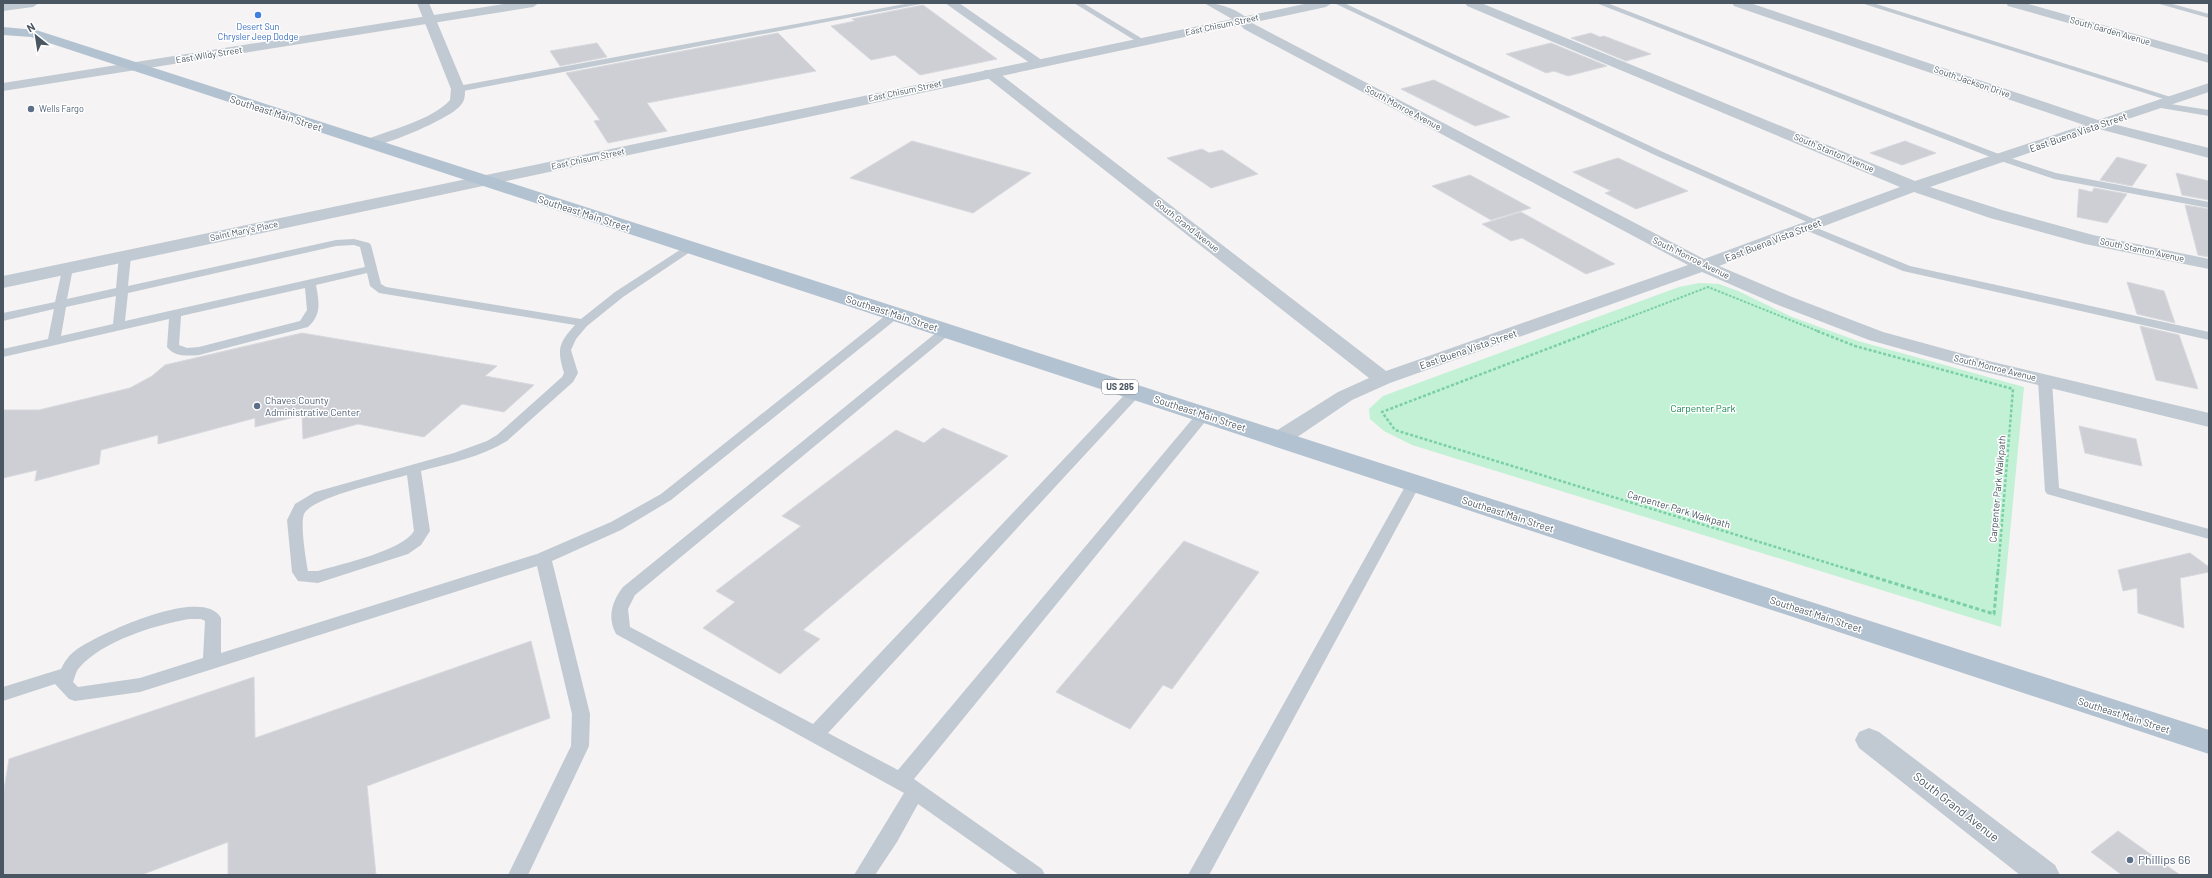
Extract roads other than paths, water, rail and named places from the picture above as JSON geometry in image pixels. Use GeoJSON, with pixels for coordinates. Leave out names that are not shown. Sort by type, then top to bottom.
{"type":"FeatureCollection","features":[{"type":"Feature","properties":{"kind":"main road","name":"Southeast Main Street"},"geometry":{"type":"LineString","coordinates":[[3,15],[25,24],[32,33]]}},
{"type":"Feature","properties":{"kind":"main road","name":"Southeast Main Street"},"geometry":{"type":"LineString","coordinates":[[3,31],[32,33],[135,66],[2209,742]]}},
{"type":"Feature","properties":{"kind":"street"},"geometry":{"type":"LineString","coordinates":[[3,7],[33,3]]}},
{"type":"Feature","properties":{"kind":"street"},"geometry":{"type":"LineString","coordinates":[[370,143],[446,110],[454,105],[459,98],[458,89],[423,3]]}},
{"type":"Feature","properties":{"kind":"street","name":"East Wildy Street"},"geometry":{"type":"LineString","coordinates":[[3,88],[533,3]]}},
{"type":"Feature","properties":{"kind":"street"},"geometry":{"type":"LineString","coordinates":[[951,3],[1038,63]]}},
{"type":"Feature","properties":{"kind":"street","name":"South Monroe Avenue"},"geometry":{"type":"LineString","coordinates":[[1210,3],[1243,20],[1248,26],[1703,266],[1784,301],[1876,336],[2045,381],[2209,420]]}},
{"type":"Feature","properties":{"kind":"street","name":"East Chisum Street"},"geometry":{"type":"LineString","coordinates":[[484,181],[1326,3]]}},
{"type":"Feature","properties":{"kind":"street","name":"South Stanton Avenue"},"geometry":{"type":"LineString","coordinates":[[1471,3],[1914,187],[1996,214],[2092,240],[2209,264]]}},
{"type":"Feature","properties":{"kind":"street","name":"South Jackson Drive"},"geometry":{"type":"LineString","coordinates":[[1738,3],[2100,125],[2209,153]]}},
{"type":"Feature","properties":{"kind":"street","name":"South Garden Avenue"},"geometry":{"type":"LineString","coordinates":[[2012,3],[2209,59]]}},
{"type":"Feature","properties":{"kind":"street","name":"South Grand Avenue"},"geometry":{"type":"LineString","coordinates":[[990,73],[1383,380]]}},
{"type":"Feature","properties":{"kind":"street","name":"East Buena Vista Street"},"geometry":{"type":"LineString","coordinates":[[1279,439],[1345,396],[1383,380],[1703,266],[1914,187],[2100,125],[2209,86]]}},
{"type":"Feature","properties":{"kind":"street","name":"Saint Mary's Place"},"geometry":{"type":"LineString","coordinates":[[3,282],[484,181]]}},
{"type":"Feature","properties":{"kind":"street","name":"South Grand Avenue"},"geometry":{"type":"LineString","coordinates":[[1869,740],[2044,875]]}},
{"type":"Feature","properties":{"kind":"lane"},"geometry":{"type":"LineString","coordinates":[[458,89],[922,3]]}},
{"type":"Feature","properties":{"kind":"lane"},"geometry":{"type":"LineString","coordinates":[[1078,3],[1142,42]]}},
{"type":"Feature","properties":{"kind":"lane"},"geometry":{"type":"LineString","coordinates":[[1338,3],[1907,269],[2209,336]]}},
{"type":"Feature","properties":{"kind":"lane"},"geometry":{"type":"LineString","coordinates":[[1600,3],[2001,158],[2054,176],[2209,205]]}},
{"type":"Feature","properties":{"kind":"lane"},"geometry":{"type":"LineString","coordinates":[[1865,3],[2173,99]]}},
{"type":"Feature","properties":{"kind":"lane"},"geometry":{"type":"LineString","coordinates":[[2160,3],[2209,16]]}},
{"type":"Feature","properties":{"kind":"lane"},"geometry":{"type":"LineString","coordinates":[[2156,105],[2209,114]]}},
{"type":"Feature","properties":{"kind":"lane"},"geometry":{"type":"LineString","coordinates":[[3,317],[336,243],[354,242],[365,245],[376,286],[383,290],[584,323]]}},
{"type":"Feature","properties":{"kind":"lane"},"geometry":{"type":"LineString","coordinates":[[413,469],[422,532],[416,541],[402,550],[388,555],[318,577],[304,577],[300,572],[295,520],[296,511],[306,501],[320,495],[459,456],[502,438],[568,379],[571,373],[565,356],[565,349],[571,338],[584,323],[599,309],[690,248]]}},
{"type":"Feature","properties":{"kind":"lane"},"geometry":{"type":"LineString","coordinates":[[118,325],[125,256]]}},
{"type":"Feature","properties":{"kind":"lane"},"geometry":{"type":"LineString","coordinates":[[54,341],[67,268]]}},
{"type":"Feature","properties":{"kind":"lane"},"geometry":{"type":"LineString","coordinates":[[3,353],[118,325],[371,269]]}},
{"type":"Feature","properties":{"kind":"lane"},"geometry":{"type":"LineString","coordinates":[[175,313],[173,347],[185,352],[199,351],[304,324],[314,313],[310,282]]}},
{"type":"Feature","properties":{"kind":"lane"},"geometry":{"type":"LineString","coordinates":[[212,663],[213,618],[203,613],[184,613],[128,630],[94,647],[72,664],[64,684],[75,694],[140,685],[212,663],[543,558],[616,526],[666,497],[895,314]]}},
{"type":"Feature","properties":{"kind":"lane"},"geometry":{"type":"LineString","coordinates":[[946,331],[635,586],[621,601],[619,612],[622,630],[908,786],[1035,875]]}},
{"type":"Feature","properties":{"kind":"lane"},"geometry":{"type":"LineString","coordinates":[[2045,381],[2052,491],[2209,534]]}},
{"type":"Feature","properties":{"kind":"lane"},"geometry":{"type":"LineString","coordinates":[[815,734],[1135,392]]}},
{"type":"Feature","properties":{"kind":"lane"},"geometry":{"type":"LineString","coordinates":[[864,875],[890,836],[908,786],[1204,414]]}},
{"type":"Feature","properties":{"kind":"lane"},"geometry":{"type":"LineString","coordinates":[[1198,875],[1414,483]]}},
{"type":"Feature","properties":{"kind":"lane"},"geometry":{"type":"LineString","coordinates":[[518,875],[580,746],[581,714],[543,558]]}},
{"type":"Feature","properties":{"kind":"lane"},"geometry":{"type":"LineString","coordinates":[[3,694],[68,673]]}},
{"type":"Feature","properties":{"kind":"place","name":"Desert Sun Chrysler Jeep Dodge"},"geometry":{"type":"Point","coordinates":[258,15]}},
{"type":"Feature","properties":{"kind":"place","name":"Wells Fargo"},"geometry":{"type":"Point","coordinates":[31,109]}},
{"type":"Feature","properties":{"kind":"place","name":"Chaves County Administrative Center"},"geometry":{"type":"Point","coordinates":[257,406]}},
{"type":"Feature","properties":{"kind":"place","name":"Phillips 66"},"geometry":{"type":"Point","coordinates":[2130,860]}},
{"type":"Feature","properties":{"kind":"park label","name":"Carpenter Park"},"geometry":{"type":"Point","coordinates":[1703,408]}}]}
